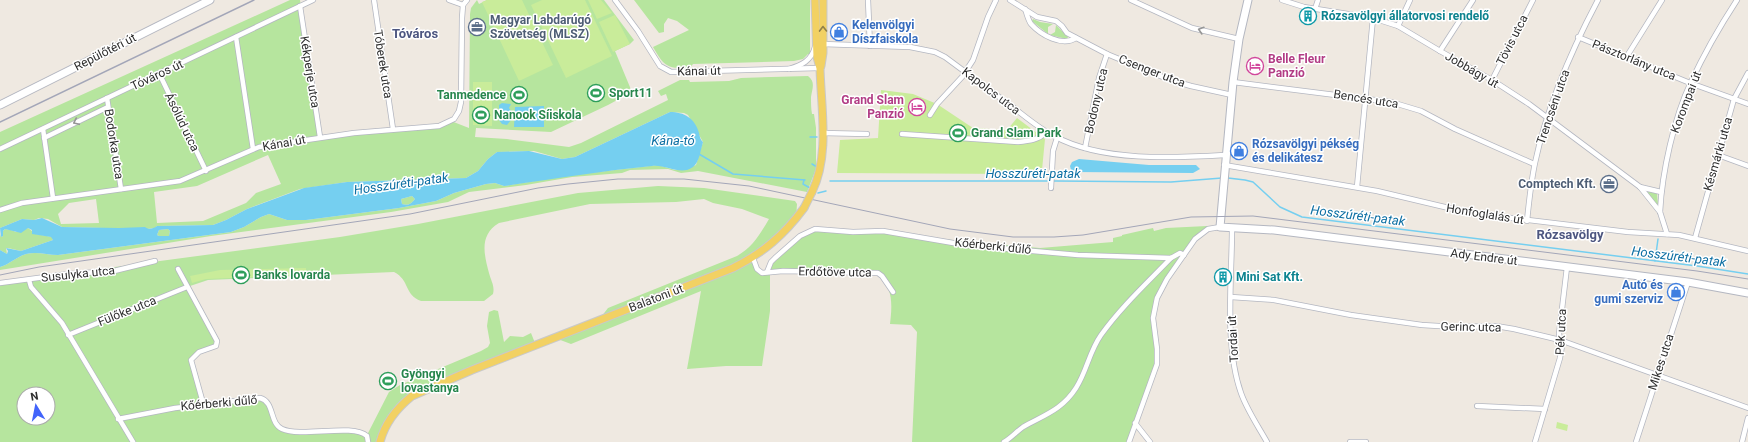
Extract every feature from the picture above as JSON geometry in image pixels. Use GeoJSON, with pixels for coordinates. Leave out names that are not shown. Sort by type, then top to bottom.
{"type":"FeatureCollection","features":[{"type":"Feature","properties":{"kind":"main road","name":"Balatoni út"},"geometry":{"type":"LineString","coordinates":[[380,442],[385,428],[395,411],[404,402],[420,392],[733,268],[752,258],[781,236],[804,208],[812,192],[822,164],[820,68],[817,57],[815,0]]}},
{"type":"Feature","properties":{"kind":"main road","name":"Balatoni út"},"geometry":{"type":"LineString","coordinates":[[820,68],[824,53],[823,0]]}},
{"type":"Feature","properties":{"kind":"street","name":"Repülőtéri út"},"geometry":{"type":"LineString","coordinates":[[0,105],[210,0]]}},
{"type":"Feature","properties":{"kind":"street","name":"Tóváros út"},"geometry":{"type":"LineString","coordinates":[[0,149],[313,0]]}},
{"type":"Feature","properties":{"kind":"street","name":"Tóberek utca"},"geometry":{"type":"LineString","coordinates":[[374,0],[393,129]]}},
{"type":"Feature","properties":{"kind":"street"},"geometry":{"type":"LineString","coordinates":[[449,0],[463,5],[467,0]]}},
{"type":"Feature","properties":{"kind":"street","name":"Kánai út"},"geometry":{"type":"LineString","coordinates":[[615,0],[638,31],[657,61],[667,70],[677,72],[820,68]]}},
{"type":"Feature","properties":{"kind":"street"},"geometry":{"type":"LineString","coordinates":[[868,0],[870,46]]}},
{"type":"Feature","properties":{"kind":"street"},"geometry":{"type":"LineString","coordinates":[[930,115],[937,104],[966,72],[977,51],[988,17],[996,0]]}},
{"type":"Feature","properties":{"kind":"street","name":"Csenger utca"},"geometry":{"type":"LineString","coordinates":[[1010,0],[1037,18],[1052,20],[1059,23],[1068,33],[1107,54],[1170,80],[1232,95]]}},
{"type":"Feature","properties":{"kind":"street"},"geometry":{"type":"LineString","coordinates":[[1131,0],[1192,28],[1240,39]]}},
{"type":"Feature","properties":{"kind":"street"},"geometry":{"type":"LineString","coordinates":[[1129,442],[1157,364],[1157,349],[1153,324],[1154,306],[1167,279],[1199,235],[1211,228],[1220,227],[1222,185],[1233,82],[1248,0]]}},
{"type":"Feature","properties":{"kind":"street","name":"Jobbágy út"},"geometry":{"type":"LineString","coordinates":[[1282,0],[1315,9],[1373,18],[1398,26],[1492,80],[1529,104],[1640,187],[1660,212],[1668,234]]}},
{"type":"Feature","properties":{"kind":"street"},"geometry":{"type":"LineString","coordinates":[[1315,9],[1318,0]]}},
{"type":"Feature","properties":{"kind":"street"},"geometry":{"type":"LineString","coordinates":[[1398,26],[1410,0]]}},
{"type":"Feature","properties":{"kind":"street"},"geometry":{"type":"LineString","coordinates":[[1440,51],[1473,0]]}},
{"type":"Feature","properties":{"kind":"street","name":"Tövis utca"},"geometry":{"type":"LineString","coordinates":[[1492,80],[1533,0]]}},
{"type":"Feature","properties":{"kind":"street","name":"Trencséni utca"},"geometry":{"type":"LineString","coordinates":[[1527,221],[1534,164],[1546,117],[1578,37],[1598,0]]}},
{"type":"Feature","properties":{"kind":"street"},"geometry":{"type":"LineString","coordinates":[[1627,56],[1662,0]]}},
{"type":"Feature","properties":{"kind":"street","name":"Korompai út"},"geometry":{"type":"LineString","coordinates":[[1660,212],[1661,192],[1675,128],[1690,83],[1721,25],[1737,0]]}},
{"type":"Feature","properties":{"kind":"street","name":"Kánai út"},"geometry":{"type":"LineString","coordinates":[[0,210],[22,203],[53,198],[180,181],[206,171],[253,149],[320,137],[393,129],[439,126],[451,121],[457,115],[461,102],[463,5]]}},
{"type":"Feature","properties":{"kind":"street","name":"Kékperje utca"},"geometry":{"type":"LineString","coordinates":[[300,6],[320,137]]}},
{"type":"Feature","properties":{"kind":"street","name":"Csenger utca"},"geometry":{"type":"LineString","coordinates":[[1025,9],[1030,22],[1046,35],[1067,42],[1076,38]]}},
{"type":"Feature","properties":{"kind":"street"},"geometry":{"type":"LineString","coordinates":[[1357,187],[1373,18]]}},
{"type":"Feature","properties":{"kind":"street"},"geometry":{"type":"LineString","coordinates":[[236,37],[253,149]]}},
{"type":"Feature","properties":{"kind":"street","name":"Pásztorlány utca"},"geometry":{"type":"LineString","coordinates":[[1578,37],[1690,83],[1748,104]]}},
{"type":"Feature","properties":{"kind":"street"},"geometry":{"type":"LineString","coordinates":[[789,69],[810,59],[817,39],[823,45]]}},
{"type":"Feature","properties":{"kind":"street","name":"Kapolcs utca"},"geometry":{"type":"LineString","coordinates":[[823,45],[910,47],[928,50],[945,57],[1046,132],[1057,138],[1085,148],[1152,157],[1225,155]]}},
{"type":"Feature","properties":{"kind":"street","name":"Bodony utca"},"geometry":{"type":"LineString","coordinates":[[1085,148],[1099,78],[1107,54]]}},
{"type":"Feature","properties":{"kind":"street","name":"Ásólúd utca"},"geometry":{"type":"LineString","coordinates":[[159,73],[206,171]]}},
{"type":"Feature","properties":{"kind":"street","name":"Késmárki utca"},"geometry":{"type":"LineString","coordinates":[[1694,238],[1734,99],[1748,73]]}},
{"type":"Feature","properties":{"kind":"street","name":"Bencés utca"},"geometry":{"type":"LineString","coordinates":[[1233,82],[1391,102],[1420,111],[1455,129],[1534,164]]}},
{"type":"Feature","properties":{"kind":"street","name":"Bodorka utca"},"geometry":{"type":"LineString","coordinates":[[107,98],[121,189]]}},
{"type":"Feature","properties":{"kind":"street"},"geometry":{"type":"LineString","coordinates":[[44,138],[108,107]]}},
{"type":"Feature","properties":{"kind":"street"},"geometry":{"type":"LineString","coordinates":[[43,129],[53,198]]}},
{"type":"Feature","properties":{"kind":"street"},"geometry":{"type":"LineString","coordinates":[[902,134],[1018,142],[1036,139],[1046,132]]}},
{"type":"Feature","properties":{"kind":"street"},"geometry":{"type":"LineString","coordinates":[[822,133],[867,134]]}},
{"type":"Feature","properties":{"kind":"street"},"geometry":{"type":"LineString","coordinates":[[1051,186],[1053,151],[1057,138]]}},
{"type":"Feature","properties":{"kind":"street"},"geometry":{"type":"LineString","coordinates":[[1718,155],[1748,166]]}},
{"type":"Feature","properties":{"kind":"street","name":"Honfoglalás út"},"geometry":{"type":"LineString","coordinates":[[1224,165],[1357,187],[1455,210],[1527,221],[1628,232],[1668,234],[1694,238],[1748,251]]}},
{"type":"Feature","properties":{"kind":"street","name":"Jobbágy út"},"geometry":{"type":"LineString","coordinates":[[1640,187],[1661,192]]}},
{"type":"Feature","properties":{"kind":"street","name":"Ady Endre út"},"geometry":{"type":"LineString","coordinates":[[1220,227],[1274,230],[1688,282],[1748,292]]}},
{"type":"Feature","properties":{"kind":"street","name":"Tordai út"},"geometry":{"type":"LineString","coordinates":[[1232,228],[1231,297],[1234,368],[1244,400],[1267,442]]}},
{"type":"Feature","properties":{"kind":"street","name":"Kőérberki dűlő"},"geometry":{"type":"LineString","coordinates":[[767,272],[771,262],[775,258],[800,236],[815,229],[852,232],[883,231],[965,245],[1078,255],[1171,258]]}},
{"type":"Feature","properties":{"kind":"street","name":"Kőérberki dűlő"},"geometry":{"type":"LineString","coordinates":[[1004,442],[1024,427],[1049,415],[1070,397],[1082,376],[1092,349],[1102,333],[1136,293],[1171,258],[1180,253],[1184,254]]}},
{"type":"Feature","properties":{"kind":"street"},"geometry":{"type":"LineString","coordinates":[[752,258],[757,269],[762,272],[767,272]]}},
{"type":"Feature","properties":{"kind":"street","name":"Susulyka utca"},"geometry":{"type":"LineString","coordinates":[[0,283],[68,274],[114,271],[155,261]]}},
{"type":"Feature","properties":{"kind":"street","name":"Pék utca"},"geometry":{"type":"LineString","coordinates":[[1535,442],[1560,358],[1562,346],[1559,334],[1567,267]]}},
{"type":"Feature","properties":{"kind":"street"},"geometry":{"type":"LineString","coordinates":[[178,269],[187,287],[207,319],[218,343],[213,348],[199,352],[191,360],[203,403]]}},
{"type":"Feature","properties":{"kind":"street","name":"Erdőtöve utca"},"geometry":{"type":"LineString","coordinates":[[767,272],[878,273],[882,276],[893,292]]}},
{"type":"Feature","properties":{"kind":"street"},"geometry":{"type":"LineString","coordinates":[[29,280],[31,288],[62,323],[132,442]]}},
{"type":"Feature","properties":{"kind":"street","name":"Mikes utca"},"geometry":{"type":"LineString","coordinates":[[1636,442],[1688,282]]}},
{"type":"Feature","properties":{"kind":"street","name":"Fülőke utca"},"geometry":{"type":"LineString","coordinates":[[68,335],[187,287]]}},
{"type":"Feature","properties":{"kind":"street","name":"Gerinc utca"},"geometry":{"type":"LineString","coordinates":[[1231,297],[1274,300],[1351,315],[1422,325],[1455,327],[1496,326],[1560,340],[1748,408]]}},
{"type":"Feature","properties":{"kind":"street","name":"Kőérberki dűlő"},"geometry":{"type":"LineString","coordinates":[[118,419],[203,403],[260,398],[267,402],[276,423],[282,429],[304,431],[358,431],[367,436],[368,442]]}},
{"type":"Feature","properties":{"kind":"street"},"geometry":{"type":"LineString","coordinates":[[1477,406],[1545,409]]}},
{"type":"Feature","properties":{"kind":"street"},"geometry":{"type":"LineString","coordinates":[[1742,442],[1748,418]]}},
{"type":"Feature","properties":{"kind":"street"},"geometry":{"type":"LineString","coordinates":[[1135,424],[1150,442]]}},
{"type":"Feature","properties":{"kind":"street"},"geometry":{"type":"LineString","coordinates":[[1350,442],[1366,442]]}},
{"type":"Feature","properties":{"kind":"green space"},"geometry":{"type":"Polygon","coordinates":[[[290,0],[300,0],[320,137],[432,127],[451,121],[469,128],[470,14],[471,8],[477,0],[479,4],[487,0],[604,0],[634,40],[630,44],[615,51],[632,92],[551,132],[476,128],[475,137],[507,139],[569,147],[581,143],[668,100],[666,94],[661,96],[658,91],[680,80],[689,80],[690,82],[729,81],[741,78],[808,76],[813,83],[811,106],[816,128],[816,169],[807,192],[698,171],[681,173],[668,169],[630,170],[622,173],[572,177],[526,185],[469,192],[448,202],[391,212],[211,236],[0,270],[0,267],[30,253],[58,255],[231,232],[269,214],[287,220],[306,220],[399,208],[436,201],[454,193],[486,184],[495,183],[504,186],[571,175],[658,165],[675,170],[684,170],[696,165],[703,142],[688,115],[684,113],[670,112],[575,157],[562,159],[534,151],[497,152],[488,159],[478,171],[466,178],[347,182],[300,189],[247,209],[213,225],[157,226],[155,228],[147,229],[62,227],[48,219],[39,218],[34,220],[22,219],[0,228],[0,132],[290,0]],[[268,155],[197,186],[154,192],[157,223],[203,221],[246,203],[256,193],[281,184],[268,155]],[[96,199],[69,203],[58,214],[61,224],[99,223],[96,199]]]}},
{"type":"Feature","properties":{"kind":"green space"},"geometry":{"type":"Polygon","coordinates":[[[487,0],[522,0],[553,65],[519,81],[482,2],[487,0]]]}},
{"type":"Feature","properties":{"kind":"green space"},"geometry":{"type":"Polygon","coordinates":[[[542,0],[585,0],[612,56],[566,78],[531,5],[542,0]]]}},
{"type":"Feature","properties":{"kind":"green space"},"geometry":{"type":"Polygon","coordinates":[[[588,0],[601,0],[612,13],[597,19],[588,0]]]}},
{"type":"Feature","properties":{"kind":"green space"},"geometry":{"type":"Polygon","coordinates":[[[634,0],[810,0],[810,54],[803,59],[794,61],[693,64],[690,68],[671,67],[663,62],[653,47],[689,30],[677,21],[668,18],[664,24],[664,32],[659,33],[634,0]]]}},
{"type":"Feature","properties":{"kind":"green space"},"geometry":{"type":"Polygon","coordinates":[[[615,15],[630,44],[613,52],[599,22],[615,15]]]}},
{"type":"Feature","properties":{"kind":"green space"},"geometry":{"type":"Polygon","coordinates":[[[1033,19],[1040,22],[1053,24],[1048,27],[1048,34],[1032,21],[1033,19]]]}},
{"type":"Feature","properties":{"kind":"green space"},"geometry":{"type":"Polygon","coordinates":[[[1056,25],[1068,37],[1067,39],[1050,35],[1055,32],[1056,25]]]}},
{"type":"Feature","properties":{"kind":"green space"},"geometry":{"type":"Polygon","coordinates":[[[473,82],[492,82],[492,126],[473,125],[473,82]]]}},
{"type":"Feature","properties":{"kind":"green space","name":"Grand Slam Park"},"geometry":{"type":"Polygon","coordinates":[[[881,90],[913,94],[937,104],[973,128],[1007,130],[1017,118],[1045,139],[1042,170],[1029,174],[837,173],[840,140],[878,138],[881,90]]]}},
{"type":"Feature","properties":{"kind":"green space"},"geometry":{"type":"Polygon","coordinates":[[[658,186],[704,188],[795,201],[797,204],[796,219],[753,258],[757,269],[767,272],[769,267],[810,230],[883,231],[931,238],[1040,248],[1113,242],[1113,238],[1153,228],[1154,231],[1166,228],[1207,226],[1208,229],[1199,235],[1167,279],[1154,306],[1158,356],[1129,442],[912,442],[917,332],[911,325],[890,324],[891,297],[883,280],[877,275],[817,273],[770,274],[770,311],[762,366],[726,366],[687,369],[701,291],[571,344],[555,338],[598,321],[608,308],[737,256],[752,244],[769,219],[742,209],[713,203],[704,199],[676,202],[590,204],[499,223],[488,233],[486,239],[485,252],[493,286],[493,294],[484,301],[421,301],[412,295],[403,279],[394,272],[208,280],[187,287],[218,343],[204,350],[191,360],[203,403],[264,399],[276,423],[287,430],[358,431],[367,435],[389,392],[400,385],[488,347],[490,343],[487,326],[489,312],[494,310],[498,311],[504,342],[510,336],[523,337],[531,333],[535,343],[408,394],[388,415],[381,428],[377,442],[0,442],[0,283],[100,271],[100,269],[340,237],[418,224],[578,193],[658,186]]]}},
{"type":"Feature","properties":{"kind":"green space"},"geometry":{"type":"Polygon","coordinates":[[[1648,190],[1657,194],[1658,204],[1656,204],[1647,192],[1648,190]]]}},
{"type":"Feature","properties":{"kind":"green space"},"geometry":{"type":"Polygon","coordinates":[[[412,196],[415,199],[411,203],[408,205],[402,204],[401,199],[412,196]]]}},
{"type":"Feature","properties":{"kind":"green space"},"geometry":{"type":"Polygon","coordinates":[[[28,228],[36,234],[52,237],[53,240],[21,251],[6,248],[7,254],[0,250],[0,234],[1,237],[3,236],[3,231],[5,229],[16,232],[28,228]]]}},
{"type":"Feature","properties":{"kind":"green space"},"geometry":{"type":"Polygon","coordinates":[[[168,229],[170,231],[169,236],[157,235],[159,230],[168,229]]]}},
{"type":"Feature","properties":{"kind":"green space","name":"Banks lovarda"},"geometry":{"type":"Polygon","coordinates":[[[306,268],[306,275],[206,279],[192,283],[190,276],[220,270],[306,268]]]}},
{"type":"Feature","properties":{"kind":"green space"},"geometry":{"type":"Polygon","coordinates":[[[1557,422],[1568,425],[1567,431],[1556,428],[1557,422]]]}},
{"type":"Feature","properties":{"kind":"water"},"geometry":{"type":"Polygon","coordinates":[[[502,103],[511,104],[509,108],[511,111],[508,113],[511,120],[507,125],[502,124],[499,120],[499,105],[502,103]]]}},
{"type":"Feature","properties":{"kind":"water"},"geometry":{"type":"Polygon","coordinates":[[[544,106],[544,127],[514,127],[515,107],[544,106]]]}},
{"type":"Feature","properties":{"kind":"water","name":"Kána-tó"},"geometry":{"type":"Polygon","coordinates":[[[670,112],[680,113],[692,120],[695,123],[700,138],[703,142],[700,156],[695,165],[683,170],[652,166],[504,186],[495,183],[486,184],[454,193],[436,201],[399,208],[306,220],[287,220],[269,214],[231,232],[58,255],[30,253],[22,255],[0,267],[0,250],[7,254],[8,251],[6,248],[21,251],[53,240],[51,237],[32,234],[32,230],[28,228],[21,233],[5,229],[3,231],[3,236],[1,237],[0,228],[22,219],[34,220],[42,218],[62,227],[145,227],[149,229],[157,226],[213,225],[247,209],[304,188],[347,182],[466,178],[478,171],[488,159],[497,152],[529,151],[562,159],[575,157],[670,112]],[[412,196],[401,199],[402,204],[408,205],[411,203],[415,199],[412,196]],[[168,229],[159,230],[157,235],[169,236],[170,231],[168,229]]]}},
{"type":"Feature","properties":{"kind":"water"},"geometry":{"type":"Polygon","coordinates":[[[1079,159],[1149,165],[1196,165],[1200,169],[1193,173],[1074,172],[1071,170],[1070,166],[1072,162],[1079,159]]]}},
{"type":"Feature","properties":{"kind":"waterway"},"geometry":{"type":"LineString","coordinates":[[810,137],[817,137]]}},
{"type":"Feature","properties":{"kind":"waterway","name":"Hosszúréti-patak"},"geometry":{"type":"LineString","coordinates":[[699,154],[733,174],[805,180]]}},
{"type":"Feature","properties":{"kind":"waterway"},"geometry":{"type":"LineString","coordinates":[[812,164],[817,167]]}},
{"type":"Feature","properties":{"kind":"waterway","name":"Hosszúréti-patak"},"geometry":{"type":"LineString","coordinates":[[830,181],[1171,182],[1222,178]]}},
{"type":"Feature","properties":{"kind":"waterway","name":"Hosszúréti-patak"},"geometry":{"type":"LineString","coordinates":[[1228,178],[1253,182],[1280,207],[1302,217],[1697,266],[1748,274]]}},
{"type":"Feature","properties":{"kind":"waterway"},"geometry":{"type":"LineString","coordinates":[[804,180],[803,184],[810,188]]}},
{"type":"Feature","properties":{"kind":"waterway"},"geometry":{"type":"LineString","coordinates":[[818,193],[826,191]]}},
{"type":"Feature","properties":{"kind":"waterway"},"geometry":{"type":"LineString","coordinates":[[1655,261],[1658,239]]}},
{"type":"Feature","properties":{"kind":"tram line"},"geometry":{"type":"LineString","coordinates":[[0,275],[39,267],[410,214],[538,188],[618,179],[684,179],[749,186],[950,229],[1013,237],[1083,235],[1191,217],[1253,216],[1697,271],[1748,279]]}},
{"type":"Feature","properties":{"kind":"railway"},"geometry":{"type":"LineString","coordinates":[[0,122],[254,0]]}},
{"type":"Feature","properties":{"kind":"place","name":"Rózsavölgyi állatorvosi rendelő"},"geometry":{"type":"Point","coordinates":[1308,16]}},
{"type":"Feature","properties":{"kind":"place","name":"Magyar Labdarúgó Szövetség (MLSZ)"},"geometry":{"type":"Point","coordinates":[477,27]}},
{"type":"Feature","properties":{"kind":"place","name":"Kelenvölgyi Díszfaiskola"},"geometry":{"type":"Point","coordinates":[839,32]}},
{"type":"Feature","properties":{"kind":"place","name":"Belle Fleur Panzió"},"geometry":{"type":"Point","coordinates":[1255,66]}},
{"type":"Feature","properties":{"kind":"place","name":"Sport11"},"geometry":{"type":"Point","coordinates":[596,93]}},
{"type":"Feature","properties":{"kind":"place","name":"Tanmedence"},"geometry":{"type":"Point","coordinates":[519,95]}},
{"type":"Feature","properties":{"kind":"place","name":"Grand Slam Panzió"},"geometry":{"type":"Point","coordinates":[917,107]}},
{"type":"Feature","properties":{"kind":"place","name":"Nanook Síiskola"},"geometry":{"type":"Point","coordinates":[481,115]}},
{"type":"Feature","properties":{"kind":"place","name":"Grand Slam Park"},"geometry":{"type":"Point","coordinates":[958,133]}},
{"type":"Feature","properties":{"kind":"place","name":"Rózsavölgyi pékség és delikátesz"},"geometry":{"type":"Point","coordinates":[1239,151]}},
{"type":"Feature","properties":{"kind":"place","name":"Comptech Kft."},"geometry":{"type":"Point","coordinates":[1609,184]}},
{"type":"Feature","properties":{"kind":"place","name":"Banks lovarda"},"geometry":{"type":"Point","coordinates":[241,275]}},
{"type":"Feature","properties":{"kind":"place","name":"Mini Sat Kft."},"geometry":{"type":"Point","coordinates":[1223,277]}},
{"type":"Feature","properties":{"kind":"place","name":"Autó és gumi szerviz"},"geometry":{"type":"Point","coordinates":[1676,292]}},
{"type":"Feature","properties":{"kind":"place","name":"Gyöngyi lovastanya"},"geometry":{"type":"Point","coordinates":[388,381]}},
{"type":"Feature","properties":{"kind":"district","name":"Tóváros"},"geometry":{"type":"Point","coordinates":[415,33]}},
{"type":"Feature","properties":{"kind":"district","name":"Rózsavölgy"},"geometry":{"type":"Point","coordinates":[1570,234]}}]}
